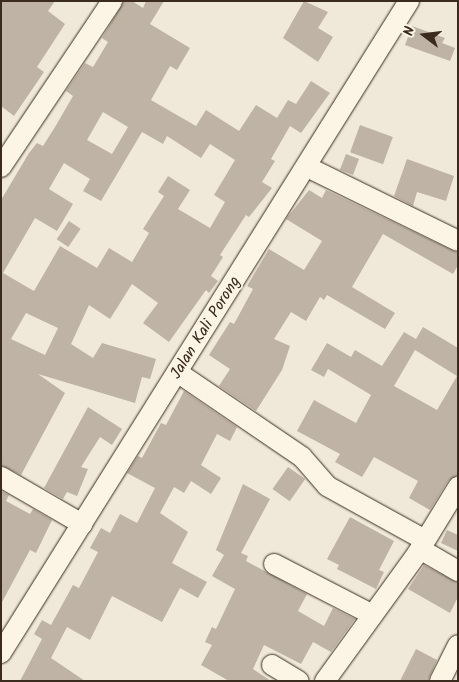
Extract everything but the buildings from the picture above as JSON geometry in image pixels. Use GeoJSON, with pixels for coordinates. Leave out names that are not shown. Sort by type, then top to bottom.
{"type":"FeatureCollection","features":[{"type":"Feature","properties":{"kind":"street"},"geometry":{"type":"LineString","coordinates":[[1,167],[112,1]]}},
{"type":"Feature","properties":{"kind":"street","name":"Jalan Kali Porong"},"geometry":{"type":"LineString","coordinates":[[1,653],[307,167],[408,1]]}},
{"type":"Feature","properties":{"kind":"street"},"geometry":{"type":"LineString","coordinates":[[307,167],[458,240]]}},
{"type":"Feature","properties":{"kind":"street"},"geometry":{"type":"LineString","coordinates":[[177,372],[302,457],[327,486],[422,545],[458,571]]}},
{"type":"Feature","properties":{"kind":"street"},"geometry":{"type":"LineString","coordinates":[[1,477],[82,524]]}},
{"type":"Feature","properties":{"kind":"street"},"geometry":{"type":"LineString","coordinates":[[325,681],[374,615],[422,545],[458,487]]}},
{"type":"Feature","properties":{"kind":"street"},"geometry":{"type":"LineString","coordinates":[[274,564],[374,615]]}},
{"type":"Feature","properties":{"kind":"street"},"geometry":{"type":"LineString","coordinates":[[440,681],[458,645]]}},
{"type":"Feature","properties":{"kind":"street"},"geometry":{"type":"LineString","coordinates":[[272,665],[299,681]]}}]}
